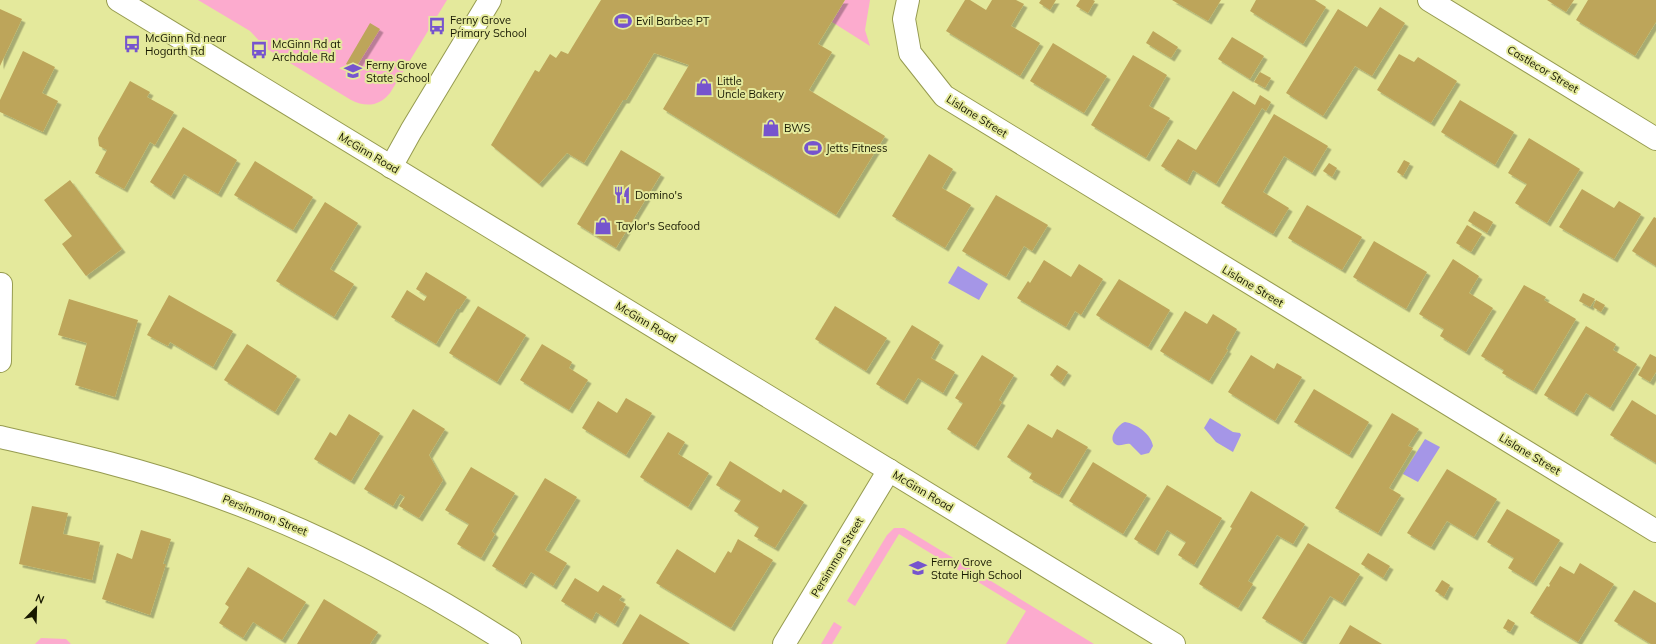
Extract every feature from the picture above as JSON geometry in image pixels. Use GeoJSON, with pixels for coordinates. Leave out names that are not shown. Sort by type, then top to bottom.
{"type":"FeatureCollection","features":[{"type":"Feature","properties":{"kind":"street","name":"McGinn Road"},"geometry":{"type":"LineString","coordinates":[[118,0],[1174,644]]}},
{"type":"Feature","properties":{"kind":"street"},"geometry":{"type":"LineString","coordinates":[[391,167],[415,124],[490,0]]}},
{"type":"Feature","properties":{"kind":"street","name":"Lislane Street"},"geometry":{"type":"LineString","coordinates":[[908,0],[904,18],[910,53],[944,96],[1656,531]]}},
{"type":"Feature","properties":{"kind":"street","name":"Castlecor Street"},"geometry":{"type":"LineString","coordinates":[[1429,0],[1656,139]]}},
{"type":"Feature","properties":{"kind":"street"},"geometry":{"type":"LineString","coordinates":[[0,361],[1,284]]}},
{"type":"Feature","properties":{"kind":"street","name":"Persimmon Street"},"geometry":{"type":"LineString","coordinates":[[0,437],[71,453],[210,493],[280,520],[348,550],[420,589],[510,644]]}},
{"type":"Feature","properties":{"kind":"street","name":"Persimmon Street"},"geometry":{"type":"LineString","coordinates":[[784,644],[888,470]]}},
{"type":"Feature","properties":{"kind":"shaded area","name":"Ferny Grove State School"},"geometry":{"type":"Polygon","coordinates":[[[198,0],[447,0],[390,93],[381,101],[367,105],[351,100],[267,49],[250,31],[198,0]]]}},
{"type":"Feature","properties":{"kind":"shaded area"},"geometry":{"type":"Polygon","coordinates":[[[845,0],[870,0],[865,30],[870,46],[832,22],[845,0]]]}},
{"type":"Feature","properties":{"kind":"shaded area"},"geometry":{"type":"Polygon","coordinates":[[[958,266],[988,284],[979,300],[948,283],[958,266]]]}},
{"type":"Feature","properties":{"kind":"shaded area"},"geometry":{"type":"Polygon","coordinates":[[[1210,418],[1233,432],[1240,433],[1241,435],[1233,452],[1216,442],[1204,428],[1210,418]]]}},
{"type":"Feature","properties":{"kind":"shaded area"},"geometry":{"type":"Polygon","coordinates":[[[1125,422],[1139,427],[1149,437],[1153,446],[1149,453],[1141,455],[1130,444],[1117,445],[1114,443],[1114,432],[1122,423],[1125,422]]]}},
{"type":"Feature","properties":{"kind":"shaded area"},"geometry":{"type":"Polygon","coordinates":[[[1425,439],[1440,447],[1418,482],[1403,474],[1425,439]]]}},
{"type":"Feature","properties":{"kind":"shaded area"},"geometry":{"type":"Polygon","coordinates":[[[894,528],[904,528],[1094,644],[1006,644],[1026,611],[899,534],[855,606],[847,601],[887,535],[894,528]]]}},
{"type":"Feature","properties":{"kind":"shaded area"},"geometry":{"type":"Polygon","coordinates":[[[834,622],[842,627],[832,644],[821,644],[834,622]]]}},
{"type":"Feature","properties":{"kind":"shaded area"},"geometry":{"type":"Polygon","coordinates":[[[41,638],[66,639],[71,644],[35,644],[41,638]]]}},
{"type":"Feature","properties":{"kind":"building"},"geometry":{"type":"Polygon","coordinates":[[[601,0],[845,0],[818,44],[832,52],[809,90],[885,136],[836,215],[663,109],[689,65],[654,53],[626,100],[623,100],[584,163],[567,153],[539,184],[491,145],[535,70],[539,72],[550,54],[556,58],[561,51],[568,54],[601,0]]]}},
{"type":"Feature","properties":{"kind":"building"},"geometry":{"type":"Polygon","coordinates":[[[965,0],[970,0],[986,10],[992,0],[1016,0],[1024,4],[1011,26],[1040,43],[1020,76],[946,31],[965,0]]]}},
{"type":"Feature","properties":{"kind":"building"},"geometry":{"type":"Polygon","coordinates":[[[1041,0],[1056,0],[1050,10],[1039,3],[1041,0]]]}},
{"type":"Feature","properties":{"kind":"building"},"geometry":{"type":"Polygon","coordinates":[[[1080,0],[1095,1],[1088,13],[1076,6],[1080,0]]]}},
{"type":"Feature","properties":{"kind":"building"},"geometry":{"type":"Polygon","coordinates":[[[1172,0],[1221,0],[1208,21],[1172,0]]]}},
{"type":"Feature","properties":{"kind":"building"},"geometry":{"type":"Polygon","coordinates":[[[1256,0],[1315,0],[1326,7],[1303,44],[1250,11],[1256,0]]]}},
{"type":"Feature","properties":{"kind":"building"},"geometry":{"type":"Polygon","coordinates":[[[1547,0],[1574,0],[1566,12],[1547,0]]]}},
{"type":"Feature","properties":{"kind":"building"},"geometry":{"type":"Polygon","coordinates":[[[1588,0],[1656,0],[1656,22],[1635,56],[1576,20],[1588,0]]]}},
{"type":"Feature","properties":{"kind":"building"},"geometry":{"type":"Polygon","coordinates":[[[1380,7],[1405,23],[1372,76],[1355,66],[1323,116],[1286,93],[1338,9],[1367,27],[1380,7]]]}},
{"type":"Feature","properties":{"kind":"building"},"geometry":{"type":"Polygon","coordinates":[[[0,9],[22,19],[0,66],[0,9]]]}},
{"type":"Feature","properties":{"kind":"building"},"geometry":{"type":"Polygon","coordinates":[[[370,23],[380,29],[355,69],[346,64],[370,23]]]}},
{"type":"Feature","properties":{"kind":"building"},"geometry":{"type":"Polygon","coordinates":[[[1153,31],[1178,47],[1171,58],[1146,43],[1153,31]]]}},
{"type":"Feature","properties":{"kind":"building"},"geometry":{"type":"Polygon","coordinates":[[[1232,37],[1264,56],[1250,79],[1218,59],[1232,37]]]}},
{"type":"Feature","properties":{"kind":"building"},"geometry":{"type":"Polygon","coordinates":[[[1053,43],[1107,76],[1084,113],[1030,81],[1053,43]]]}},
{"type":"Feature","properties":{"kind":"building"},"geometry":{"type":"Polygon","coordinates":[[[23,51],[55,67],[42,93],[58,101],[43,132],[0,112],[0,100],[23,51]]]}},
{"type":"Feature","properties":{"kind":"building"},"geometry":{"type":"Polygon","coordinates":[[[1399,54],[1414,62],[1418,57],[1457,81],[1431,123],[1377,90],[1399,54]]]}},
{"type":"Feature","properties":{"kind":"building"},"geometry":{"type":"Polygon","coordinates":[[[1133,55],[1167,75],[1149,106],[1170,118],[1146,158],[1091,125],[1133,55]]]}},
{"type":"Feature","properties":{"kind":"building"},"geometry":{"type":"Polygon","coordinates":[[[1260,72],[1271,78],[1265,88],[1254,82],[1260,72]]]}},
{"type":"Feature","properties":{"kind":"building"},"geometry":{"type":"Polygon","coordinates":[[[130,81],[150,92],[147,97],[174,112],[155,145],[150,142],[124,189],[95,173],[107,150],[99,146],[98,138],[130,81]]]}},
{"type":"Feature","properties":{"kind":"building"},"geometry":{"type":"Polygon","coordinates":[[[1233,91],[1255,105],[1260,95],[1271,102],[1266,111],[1262,108],[1216,184],[1193,170],[1187,182],[1161,166],[1178,139],[1196,150],[1233,91]]]}},
{"type":"Feature","properties":{"kind":"building"},"geometry":{"type":"Polygon","coordinates":[[[1460,100],[1514,132],[1495,165],[1441,132],[1460,100]]]}},
{"type":"Feature","properties":{"kind":"building"},"geometry":{"type":"Polygon","coordinates":[[[1274,114],[1328,146],[1312,173],[1284,156],[1263,192],[1289,208],[1273,234],[1221,203],[1274,114]]]}},
{"type":"Feature","properties":{"kind":"building"},"geometry":{"type":"Polygon","coordinates":[[[183,127],[237,160],[218,194],[184,174],[171,196],[150,182],[183,127]]]}},
{"type":"Feature","properties":{"kind":"building"},"geometry":{"type":"Polygon","coordinates":[[[1529,138],[1580,169],[1547,223],[1515,203],[1527,184],[1508,173],[1529,138]]]}},
{"type":"Feature","properties":{"kind":"building"},"geometry":{"type":"Polygon","coordinates":[[[621,150],[661,174],[616,248],[577,224],[621,150]]]}},
{"type":"Feature","properties":{"kind":"building"},"geometry":{"type":"Polygon","coordinates":[[[929,154],[953,169],[942,188],[971,205],[945,248],[892,216],[929,154]]]}},
{"type":"Feature","properties":{"kind":"building"},"geometry":{"type":"Polygon","coordinates":[[[1404,160],[1410,163],[1403,176],[1397,172],[1404,160]]]}},
{"type":"Feature","properties":{"kind":"building"},"geometry":{"type":"Polygon","coordinates":[[[255,161],[313,197],[293,230],[234,195],[255,161]]]}},
{"type":"Feature","properties":{"kind":"building"},"geometry":{"type":"Polygon","coordinates":[[[1329,163],[1337,168],[1332,177],[1323,171],[1329,163]]]}},
{"type":"Feature","properties":{"kind":"building"},"geometry":{"type":"Polygon","coordinates":[[[70,180],[122,249],[86,276],[62,244],[72,236],[44,200],[70,180]]]}},
{"type":"Feature","properties":{"kind":"building"},"geometry":{"type":"Polygon","coordinates":[[[1582,189],[1614,208],[1619,201],[1641,214],[1614,259],[1559,227],[1582,189]]]}},
{"type":"Feature","properties":{"kind":"building"},"geometry":{"type":"Polygon","coordinates":[[[996,195],[1048,225],[1032,251],[1024,246],[1006,277],[962,251],[996,195]]]}},
{"type":"Feature","properties":{"kind":"building"},"geometry":{"type":"Polygon","coordinates":[[[325,202],[358,223],[330,269],[354,284],[334,317],[276,281],[325,202]]]}},
{"type":"Feature","properties":{"kind":"building"},"geometry":{"type":"Polygon","coordinates":[[[1307,205],[1362,237],[1342,270],[1288,238],[1307,205]]]}},
{"type":"Feature","properties":{"kind":"building"},"geometry":{"type":"Polygon","coordinates":[[[1474,211],[1493,222],[1487,233],[1468,221],[1474,211]]]}},
{"type":"Feature","properties":{"kind":"building"},"geometry":{"type":"Polygon","coordinates":[[[1654,217],[1656,218],[1656,266],[1632,251],[1654,217]]]}},
{"type":"Feature","properties":{"kind":"building"},"geometry":{"type":"Polygon","coordinates":[[[1467,225],[1482,234],[1471,252],[1456,243],[1467,225]]]}},
{"type":"Feature","properties":{"kind":"building"},"geometry":{"type":"Polygon","coordinates":[[[1374,241],[1427,272],[1406,309],[1353,277],[1374,241]]]}},
{"type":"Feature","properties":{"kind":"building"},"geometry":{"type":"Polygon","coordinates":[[[1453,259],[1479,276],[1469,293],[1493,308],[1466,352],[1440,336],[1444,329],[1419,314],[1453,259]]]}},
{"type":"Feature","properties":{"kind":"building"},"geometry":{"type":"Polygon","coordinates":[[[1044,260],[1071,277],[1079,264],[1103,279],[1081,315],[1075,311],[1066,327],[1017,298],[1028,281],[1030,283],[1044,260]]]}},
{"type":"Feature","properties":{"kind":"building"},"geometry":{"type":"Polygon","coordinates":[[[426,272],[467,297],[459,309],[457,309],[436,344],[391,317],[407,290],[424,301],[427,296],[416,289],[426,272]]]}},
{"type":"Feature","properties":{"kind":"building"},"geometry":{"type":"Polygon","coordinates":[[[1119,279],[1170,310],[1148,347],[1096,315],[1119,279]]]}},
{"type":"Feature","properties":{"kind":"building"},"geometry":{"type":"Polygon","coordinates":[[[1524,285],[1546,297],[1544,300],[1576,319],[1533,391],[1502,373],[1504,370],[1481,356],[1524,285]]]}},
{"type":"Feature","properties":{"kind":"building"},"geometry":{"type":"Polygon","coordinates":[[[1583,293],[1595,299],[1590,307],[1579,301],[1583,293]]]}},
{"type":"Feature","properties":{"kind":"building"},"geometry":{"type":"Polygon","coordinates":[[[169,295],[233,331],[213,367],[170,342],[168,346],[147,335],[169,295]]]}},
{"type":"Feature","properties":{"kind":"building"},"geometry":{"type":"Polygon","coordinates":[[[69,299],[138,320],[115,397],[75,385],[87,343],[58,335],[69,299]]]}},
{"type":"Feature","properties":{"kind":"building"},"geometry":{"type":"Polygon","coordinates":[[[1596,300],[1605,305],[1601,312],[1593,307],[1596,300]]]}},
{"type":"Feature","properties":{"kind":"building"},"geometry":{"type":"Polygon","coordinates":[[[478,306],[526,335],[497,382],[449,353],[478,306]]]}},
{"type":"Feature","properties":{"kind":"building"},"geometry":{"type":"Polygon","coordinates":[[[835,306],[887,338],[866,371],[815,339],[835,306]]]}},
{"type":"Feature","properties":{"kind":"building"},"geometry":{"type":"Polygon","coordinates":[[[1185,311],[1207,324],[1213,314],[1237,329],[1226,349],[1228,350],[1209,381],[1160,351],[1185,311]]]}},
{"type":"Feature","properties":{"kind":"building"},"geometry":{"type":"Polygon","coordinates":[[[912,325],[940,342],[931,358],[955,372],[943,393],[918,378],[904,401],[876,384],[912,325]]]}},
{"type":"Feature","properties":{"kind":"building"},"geometry":{"type":"Polygon","coordinates":[[[1586,326],[1616,344],[1613,350],[1637,364],[1610,408],[1586,393],[1574,413],[1544,395],[1586,326]]]}},
{"type":"Feature","properties":{"kind":"building"},"geometry":{"type":"Polygon","coordinates":[[[247,344],[297,376],[275,412],[224,380],[247,344]]]}},
{"type":"Feature","properties":{"kind":"building"},"geometry":{"type":"Polygon","coordinates":[[[542,344],[572,362],[569,368],[588,380],[569,410],[520,380],[542,344]]]}},
{"type":"Feature","properties":{"kind":"building"},"geometry":{"type":"Polygon","coordinates":[[[1650,354],[1656,357],[1656,372],[1650,382],[1638,375],[1650,354]]]}},
{"type":"Feature","properties":{"kind":"building"},"geometry":{"type":"Polygon","coordinates":[[[982,355],[1014,375],[999,400],[1002,402],[975,447],[947,429],[963,403],[955,398],[982,355]]]}},
{"type":"Feature","properties":{"kind":"building"},"geometry":{"type":"Polygon","coordinates":[[[1251,355],[1274,369],[1277,363],[1302,377],[1275,421],[1228,392],[1251,355]]]}},
{"type":"Feature","properties":{"kind":"building"},"geometry":{"type":"Polygon","coordinates":[[[1057,365],[1068,372],[1061,383],[1050,375],[1057,365]]]}},
{"type":"Feature","properties":{"kind":"building"},"geometry":{"type":"Polygon","coordinates":[[[1314,389],[1369,422],[1349,455],[1294,422],[1314,389]]]}},
{"type":"Feature","properties":{"kind":"building"},"geometry":{"type":"Polygon","coordinates":[[[626,398],[652,413],[626,455],[582,428],[598,401],[617,413],[626,398]]]}},
{"type":"Feature","properties":{"kind":"building"},"geometry":{"type":"Polygon","coordinates":[[[1632,400],[1656,415],[1656,463],[1610,435],[1632,400]]]}},
{"type":"Feature","properties":{"kind":"building"},"geometry":{"type":"Polygon","coordinates":[[[413,409],[445,429],[429,455],[443,480],[419,518],[399,506],[405,497],[400,494],[393,506],[364,489],[413,409]]]}},
{"type":"Feature","properties":{"kind":"building"},"geometry":{"type":"Polygon","coordinates":[[[1392,413],[1419,429],[1408,446],[1413,448],[1389,488],[1401,495],[1378,533],[1335,508],[1392,413]]]}},
{"type":"Feature","properties":{"kind":"building"},"geometry":{"type":"Polygon","coordinates":[[[349,414],[380,433],[351,481],[314,459],[330,432],[336,436],[349,414]]]}},
{"type":"Feature","properties":{"kind":"building"},"geometry":{"type":"Polygon","coordinates":[[[1028,424],[1052,438],[1057,429],[1088,447],[1059,495],[1029,478],[1032,473],[1007,457],[1028,424]]]}},
{"type":"Feature","properties":{"kind":"building"},"geometry":{"type":"Polygon","coordinates":[[[668,432],[685,442],[678,454],[709,473],[688,507],[640,477],[668,432]]]}},
{"type":"Feature","properties":{"kind":"building"},"geometry":{"type":"Polygon","coordinates":[[[730,461],[781,493],[783,489],[804,502],[775,548],[754,536],[759,527],[734,511],[741,500],[716,485],[730,461]]]}},
{"type":"Feature","properties":{"kind":"building"},"geometry":{"type":"Polygon","coordinates":[[[1093,462],[1147,495],[1123,534],[1069,501],[1093,462]]]}},
{"type":"Feature","properties":{"kind":"building"},"geometry":{"type":"Polygon","coordinates":[[[471,467],[515,493],[492,531],[495,534],[481,558],[457,544],[469,524],[445,510],[471,467]]]}},
{"type":"Feature","properties":{"kind":"building"},"geometry":{"type":"Polygon","coordinates":[[[1447,469],[1497,499],[1474,537],[1447,521],[1431,547],[1407,533],[1447,469]]]}},
{"type":"Feature","properties":{"kind":"building"},"geometry":{"type":"Polygon","coordinates":[[[545,478],[577,497],[545,550],[567,563],[553,586],[531,572],[523,585],[492,566],[545,478]]]}},
{"type":"Feature","properties":{"kind":"building"},"geometry":{"type":"Polygon","coordinates":[[[1167,485],[1222,518],[1194,565],[1178,555],[1186,542],[1167,530],[1155,552],[1134,539],[1167,485]]]}},
{"type":"Feature","properties":{"kind":"building"},"geometry":{"type":"Polygon","coordinates":[[[1251,491],[1305,524],[1293,544],[1277,535],[1248,581],[1253,584],[1238,608],[1199,584],[1232,528],[1230,527],[1251,491]]]}},
{"type":"Feature","properties":{"kind":"building"},"geometry":{"type":"Polygon","coordinates":[[[32,506],[68,513],[63,534],[100,542],[92,580],[19,564],[32,506]]]}},
{"type":"Feature","properties":{"kind":"building"},"geometry":{"type":"Polygon","coordinates":[[[1507,509],[1560,540],[1533,583],[1508,568],[1514,558],[1487,542],[1507,509]]]}},
{"type":"Feature","properties":{"kind":"building"},"geometry":{"type":"Polygon","coordinates":[[[141,530],[171,539],[163,564],[166,564],[150,615],[102,599],[117,553],[132,559],[141,530]]]}},
{"type":"Feature","properties":{"kind":"building"},"geometry":{"type":"Polygon","coordinates":[[[738,539],[773,560],[731,628],[656,583],[677,549],[715,573],[728,551],[731,553],[738,539]]]}},
{"type":"Feature","properties":{"kind":"building"},"geometry":{"type":"Polygon","coordinates":[[[1308,543],[1360,574],[1342,603],[1330,596],[1302,642],[1262,618],[1308,543]]]}},
{"type":"Feature","properties":{"kind":"building"},"geometry":{"type":"Polygon","coordinates":[[[1368,553],[1390,566],[1383,578],[1361,564],[1368,553]]]}},
{"type":"Feature","properties":{"kind":"building"},"geometry":{"type":"Polygon","coordinates":[[[1580,563],[1614,584],[1578,642],[1530,613],[1547,586],[1549,587],[1549,584],[1560,566],[1574,574],[1580,563]]]}},
{"type":"Feature","properties":{"kind":"building"},"geometry":{"type":"Polygon","coordinates":[[[248,567],[306,602],[282,640],[253,622],[243,638],[219,623],[229,607],[225,604],[248,567]]]}},
{"type":"Feature","properties":{"kind":"building"},"geometry":{"type":"Polygon","coordinates":[[[575,578],[598,592],[603,585],[622,596],[619,600],[626,604],[615,624],[596,612],[592,620],[561,601],[575,578]]]}},
{"type":"Feature","properties":{"kind":"building"},"geometry":{"type":"Polygon","coordinates":[[[1442,580],[1450,585],[1444,597],[1435,591],[1442,580]]]}},
{"type":"Feature","properties":{"kind":"building"},"geometry":{"type":"Polygon","coordinates":[[[1634,590],[1656,603],[1656,644],[1651,644],[1614,621],[1634,590]]]}},
{"type":"Feature","properties":{"kind":"building"},"geometry":{"type":"Polygon","coordinates":[[[324,599],[378,632],[370,644],[297,644],[324,599]]]}},
{"type":"Feature","properties":{"kind":"building"},"geometry":{"type":"Polygon","coordinates":[[[640,614],[690,644],[622,644],[640,614]]]}},
{"type":"Feature","properties":{"kind":"building"},"geometry":{"type":"Polygon","coordinates":[[[1508,619],[1515,623],[1510,632],[1503,628],[1508,619]]]}},
{"type":"Feature","properties":{"kind":"building"},"geometry":{"type":"Polygon","coordinates":[[[1350,625],[1382,644],[1339,644],[1350,625]]]}},
{"type":"Feature","properties":{"kind":"place","name":"Evil Barbee PT"},"geometry":{"type":"Point","coordinates":[623,21]}},
{"type":"Feature","properties":{"kind":"place","name":"Ferny Grove Primary School"},"geometry":{"type":"Point","coordinates":[437,26]}},
{"type":"Feature","properties":{"kind":"place","name":"McGinn Rd near Hogarth Rd"},"geometry":{"type":"Point","coordinates":[132,44]}},
{"type":"Feature","properties":{"kind":"place","name":"McGinn Rd at Archdale Rd"},"geometry":{"type":"Point","coordinates":[259,50]}},
{"type":"Feature","properties":{"kind":"place","name":"Ferny Grove State School"},"geometry":{"type":"Point","coordinates":[353,71]}},
{"type":"Feature","properties":{"kind":"place","name":"Little Uncle Bakery"},"geometry":{"type":"Point","coordinates":[704,87]}},
{"type":"Feature","properties":{"kind":"place","name":"BWS"},"geometry":{"type":"Point","coordinates":[771,128]}},
{"type":"Feature","properties":{"kind":"place","name":"Jetts Fitness"},"geometry":{"type":"Point","coordinates":[813,148]}},
{"type":"Feature","properties":{"kind":"place","name":"Domino's"},"geometry":{"type":"Point","coordinates":[622,195]}},
{"type":"Feature","properties":{"kind":"place","name":"Taylor's Seafood"},"geometry":{"type":"Point","coordinates":[603,226]}},
{"type":"Feature","properties":{"kind":"place","name":"Ferny Grove State High School"},"geometry":{"type":"Point","coordinates":[918,568]}}]}
